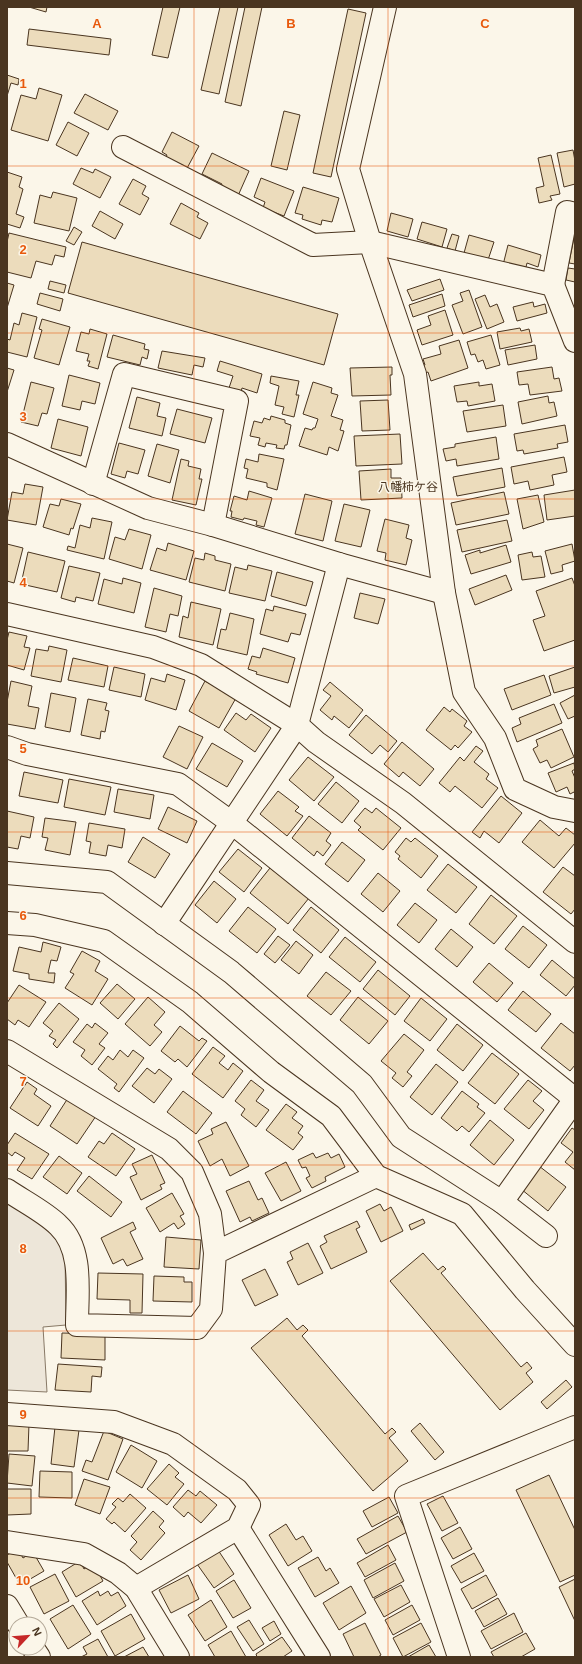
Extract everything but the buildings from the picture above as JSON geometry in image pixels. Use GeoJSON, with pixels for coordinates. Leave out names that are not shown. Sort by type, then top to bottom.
{"type":"FeatureCollection","features":[{"type":"Feature","properties":{"kind":"street"},"geometry":{"type":"LineString","coordinates":[[385,7],[348,169],[370,242],[415,374],[444,593],[464,692],[495,738],[515,789],[554,807],[575,811]]}},
{"type":"Feature","properties":{"kind":"street"},"geometry":{"type":"LineString","coordinates":[[123,147],[313,245],[370,242],[553,285]]}},
{"type":"Feature","properties":{"kind":"street"},"geometry":{"type":"LineString","coordinates":[[575,214],[567,212],[553,285],[575,341]]}},
{"type":"Feature","properties":{"kind":"street"},"geometry":{"type":"LineString","coordinates":[[93,484],[124,374],[237,401],[213,525]]}},
{"type":"Feature","properties":{"kind":"street"},"geometry":{"type":"LineString","coordinates":[[7,444],[148,508],[213,525],[339,564],[444,593]]}},
{"type":"Feature","properties":{"kind":"street"},"geometry":{"type":"LineString","coordinates":[[164,924],[297,725],[339,564]]}},
{"type":"Feature","properties":{"kind":"street"},"geometry":{"type":"LineString","coordinates":[[7,614],[153,647],[201,665],[297,725],[316,742],[404,803],[575,942]]}},
{"type":"Feature","properties":{"kind":"street"},"geometry":{"type":"LineString","coordinates":[[7,747],[27,754],[178,784],[232,823],[575,1099],[502,1202]]}},
{"type":"Feature","properties":{"kind":"street"},"geometry":{"type":"LineString","coordinates":[[7,873],[107,882],[231,972],[362,1084],[401,1137],[502,1202],[546,1236]]}},
{"type":"Feature","properties":{"kind":"street"},"geometry":{"type":"LineString","coordinates":[[7,923],[35,925],[104,941],[190,1002],[271,1072],[331,1116],[376,1176],[462,1214],[525,1290],[575,1345]]}},
{"type":"Feature","properties":{"kind":"street"},"geometry":{"type":"LineString","coordinates":[[7,1051],[169,1149],[192,1172],[210,1214],[215,1254],[211,1309],[197,1328],[77,1325],[77,1267],[72,1247],[59,1225],[7,1190]]}},
{"type":"Feature","properties":{"kind":"street"},"geometry":{"type":"LineString","coordinates":[[215,1254],[376,1176]]}},
{"type":"Feature","properties":{"kind":"street"},"geometry":{"type":"LineString","coordinates":[[7,1414],[114,1422],[172,1444],[237,1490],[249,1505],[238,1528],[136,1588]]}},
{"type":"Feature","properties":{"kind":"street"},"geometry":{"type":"LineString","coordinates":[[459,1657],[406,1496],[575,1427]]}},
{"type":"Feature","properties":{"kind":"street"},"geometry":{"type":"LineString","coordinates":[[238,1528],[319,1657]]}},
{"type":"Feature","properties":{"kind":"street"},"geometry":{"type":"LineString","coordinates":[[7,1542],[84,1554],[118,1573],[136,1588],[178,1657]]}},
{"type":"Feature","properties":{"kind":"street"},"geometry":{"type":"LineString","coordinates":[[7,1606],[13,1616]]}},
{"type":"Feature","properties":{"kind":"shaded area"},"geometry":{"type":"Polygon","coordinates":[[[7,1203],[49,1229],[65,1253],[66,1325],[43,1327],[47,1392],[7,1390],[7,1203]]]}},
{"type":"Feature","properties":{"kind":"district","name":"八幡柿ケ谷"},"geometry":{"type":"Point","coordinates":[408,487]}}]}
